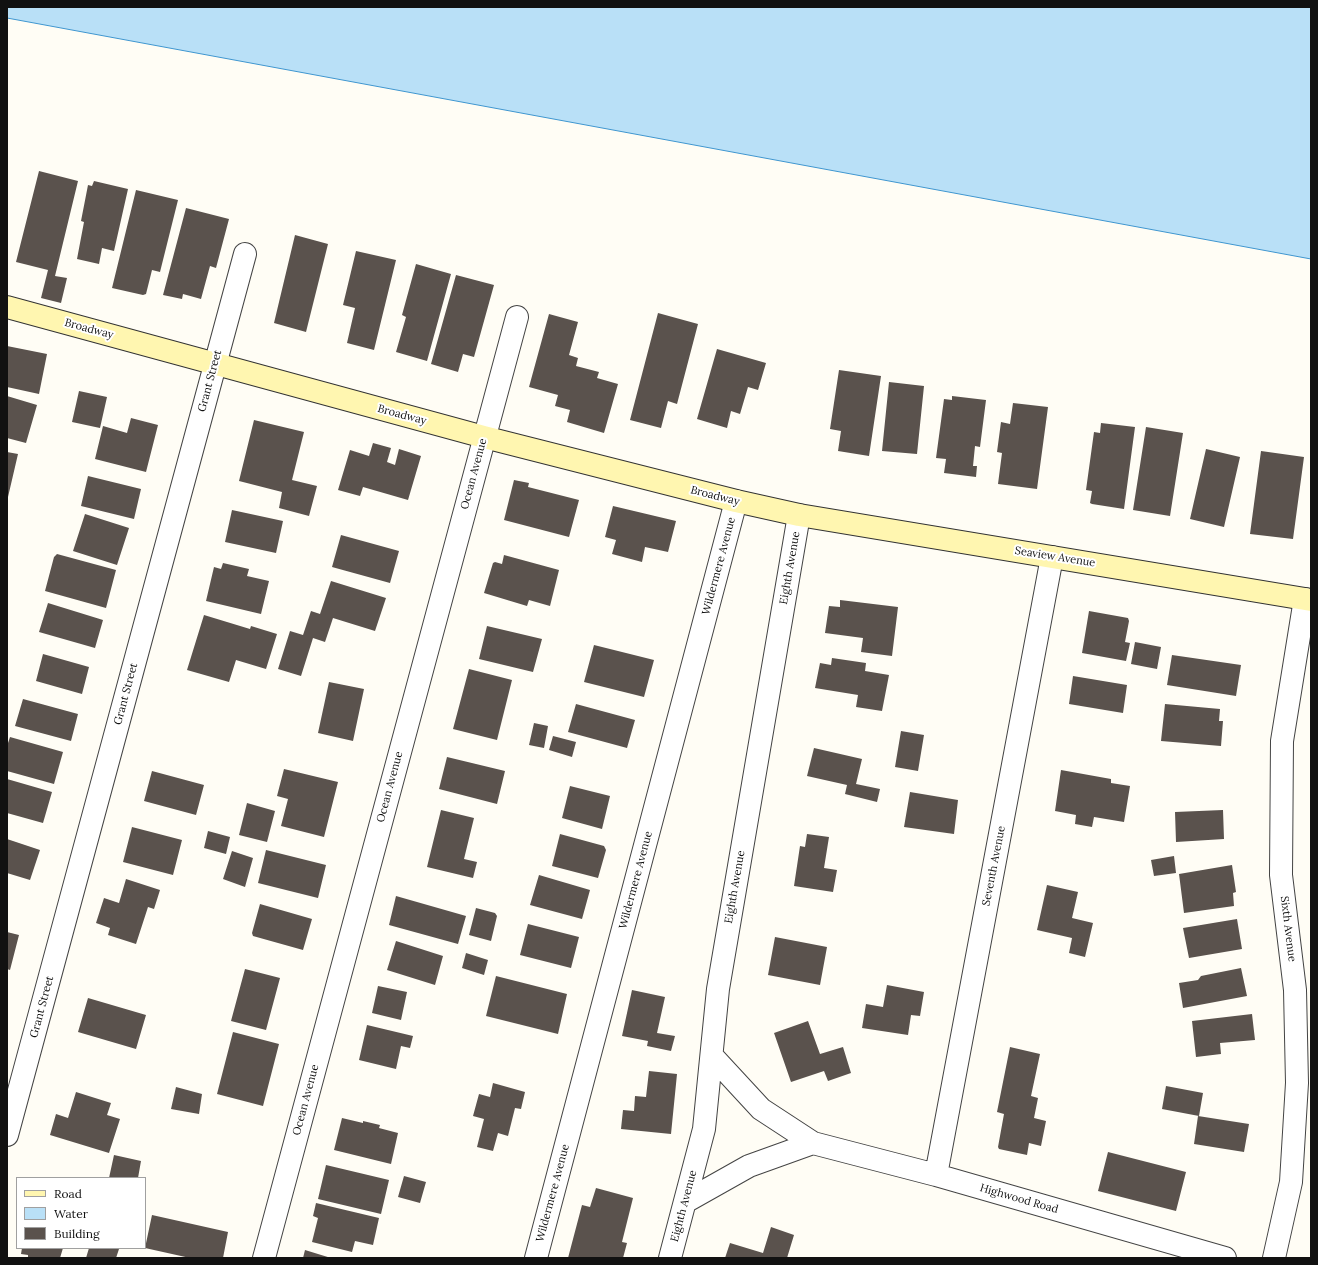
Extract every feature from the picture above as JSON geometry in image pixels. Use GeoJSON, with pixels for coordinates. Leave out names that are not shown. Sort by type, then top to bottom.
{"type":"FeatureCollection","features":[{"type":"Feature","properties":{"kind":"street","name":"Grant Street"},"geometry":{"type":"LineString","coordinates":[[7,1135],[246,254]]}},
{"type":"Feature","properties":{"kind":"street","name":"Broadway"},"geometry":{"type":"LineString","coordinates":[[7,307],[484,438],[736,501],[799,515]]}},
{"type":"Feature","properties":{"kind":"street","name":"Ocean Avenue"},"geometry":{"type":"LineString","coordinates":[[264,1258],[517,317]]}},
{"type":"Feature","properties":{"kind":"street","name":"Wildermere Avenue"},"geometry":{"type":"LineString","coordinates":[[536,1258],[736,501]]}},
{"type":"Feature","properties":{"kind":"street","name":"Seaview Avenue"},"geometry":{"type":"LineString","coordinates":[[799,515],[1308,600]]}},
{"type":"Feature","properties":{"kind":"street","name":"Eighth Avenue"},"geometry":{"type":"LineString","coordinates":[[670,1258],[704,1129],[718,989],[799,515]]}},
{"type":"Feature","properties":{"kind":"street","name":"Seventh Avenue"},"geometry":{"type":"LineString","coordinates":[[936,1175],[1052,557]]}},
{"type":"Feature","properties":{"kind":"street","name":"Sixth Avenue"},"geometry":{"type":"LineString","coordinates":[[1274,1258],[1291,1182],[1297,1083],[1295,990],[1281,875],[1282,741],[1308,600]]}},
{"type":"Feature","properties":{"kind":"street","name":"Highwood Road"},"geometry":{"type":"LineString","coordinates":[[712,1056],[761,1109],[813,1143],[936,1175],[1225,1258]]}},
{"type":"Feature","properties":{"kind":"street"},"geometry":{"type":"LineString","coordinates":[[685,1202],[750,1166],[813,1143]]}},
{"type":"Feature","properties":{"kind":"water"},"geometry":{"type":"Polygon","coordinates":[[[7,7],[1311,7],[1311,259],[7,18],[7,7]]]}},
{"type":"Feature","properties":{"kind":"building"},"geometry":{"type":"Polygon","coordinates":[[[39,171],[78,181],[55,276],[67,278],[61,303],[41,298],[48,270],[16,262],[39,171]]]}},
{"type":"Feature","properties":{"kind":"building"},"geometry":{"type":"Polygon","coordinates":[[[94,181],[128,189],[114,251],[102,248],[99,264],[77,259],[84,222],[81,221],[88,185],[92,186],[94,181]]]}},
{"type":"Feature","properties":{"kind":"building"},"geometry":{"type":"Polygon","coordinates":[[[136,190],[178,200],[160,272],[152,270],[146,294],[143,295],[112,288],[136,190]]]}},
{"type":"Feature","properties":{"kind":"building"},"geometry":{"type":"Polygon","coordinates":[[[186,208],[229,219],[216,268],[210,266],[201,299],[183,294],[182,299],[163,295],[186,208]]]}},
{"type":"Feature","properties":{"kind":"building"},"geometry":{"type":"Polygon","coordinates":[[[295,235],[328,244],[306,332],[274,323],[295,235]]]}},
{"type":"Feature","properties":{"kind":"building"},"geometry":{"type":"Polygon","coordinates":[[[356,251],[396,260],[374,350],[347,343],[355,308],[343,305],[356,251]]]}},
{"type":"Feature","properties":{"kind":"building"},"geometry":{"type":"Polygon","coordinates":[[[416,264],[451,274],[427,361],[396,352],[406,317],[402,315],[416,264]]]}},
{"type":"Feature","properties":{"kind":"building"},"geometry":{"type":"Polygon","coordinates":[[[456,275],[494,285],[474,357],[463,354],[458,372],[431,364],[456,275]]]}},
{"type":"Feature","properties":{"kind":"building"},"geometry":{"type":"Polygon","coordinates":[[[658,313],[698,324],[677,404],[668,401],[661,428],[630,420],[658,313]]]}},
{"type":"Feature","properties":{"kind":"building"},"geometry":{"type":"Polygon","coordinates":[[[549,314],[578,322],[569,355],[578,358],[576,366],[599,372],[597,378],[618,384],[604,433],[567,422],[570,410],[555,406],[558,395],[529,387],[549,314]]]}},
{"type":"Feature","properties":{"kind":"building"},"geometry":{"type":"Polygon","coordinates":[[[7,346],[47,354],[39,394],[7,387],[7,346]]]}},
{"type":"Feature","properties":{"kind":"building"},"geometry":{"type":"Polygon","coordinates":[[[717,349],[766,363],[758,390],[748,387],[740,414],[731,411],[727,428],[697,419],[717,349]]]}},
{"type":"Feature","properties":{"kind":"building"},"geometry":{"type":"Polygon","coordinates":[[[839,370],[881,376],[869,456],[838,451],[841,431],[830,429],[839,370]]]}},
{"type":"Feature","properties":{"kind":"building"},"geometry":{"type":"Polygon","coordinates":[[[889,382],[924,386],[917,454],[882,451],[889,382]]]}},
{"type":"Feature","properties":{"kind":"building"},"geometry":{"type":"Polygon","coordinates":[[[79,391],[107,397],[100,428],[72,422],[79,391]]]}},
{"type":"Feature","properties":{"kind":"building"},"geometry":{"type":"Polygon","coordinates":[[[7,396],[37,405],[26,443],[7,438],[7,396]]]}},
{"type":"Feature","properties":{"kind":"building"},"geometry":{"type":"Polygon","coordinates":[[[952,396],[986,400],[980,447],[975,446],[973,466],[977,466],[976,477],[944,473],[946,459],[936,458],[944,399],[952,400],[952,396]]]}},
{"type":"Feature","properties":{"kind":"building"},"geometry":{"type":"Polygon","coordinates":[[[1013,403],[1048,407],[1037,489],[998,484],[1002,453],[997,452],[1001,422],[1010,424],[1013,403]]]}},
{"type":"Feature","properties":{"kind":"building"},"geometry":{"type":"Polygon","coordinates":[[[131,418],[158,425],[146,472],[95,459],[103,426],[127,433],[131,418]]]}},
{"type":"Feature","properties":{"kind":"building"},"geometry":{"type":"Polygon","coordinates":[[[254,420],[304,432],[292,480],[317,486],[309,516],[279,508],[282,492],[239,481],[254,420]]]}},
{"type":"Feature","properties":{"kind":"building"},"geometry":{"type":"Polygon","coordinates":[[[1101,423],[1135,427],[1124,509],[1090,503],[1092,491],[1086,490],[1094,432],[1100,433],[1101,423]]]}},
{"type":"Feature","properties":{"kind":"building"},"geometry":{"type":"Polygon","coordinates":[[[1146,427],[1183,433],[1170,516],[1133,510],[1146,427]]]}},
{"type":"Feature","properties":{"kind":"building"},"geometry":{"type":"Polygon","coordinates":[[[373,443],[391,448],[387,462],[395,465],[399,449],[421,456],[408,500],[363,487],[360,496],[338,490],[350,450],[369,456],[373,443]]]}},
{"type":"Feature","properties":{"kind":"building"},"geometry":{"type":"Polygon","coordinates":[[[1206,449],[1240,457],[1224,527],[1190,519],[1206,449]]]}},
{"type":"Feature","properties":{"kind":"building"},"geometry":{"type":"Polygon","coordinates":[[[1261,451],[1304,457],[1293,539],[1250,534],[1261,451]]]}},
{"type":"Feature","properties":{"kind":"building"},"geometry":{"type":"Polygon","coordinates":[[[7,452],[18,454],[8,497],[7,497],[7,452]]]}},
{"type":"Feature","properties":{"kind":"building"},"geometry":{"type":"Polygon","coordinates":[[[88,476],[141,489],[134,519],[81,506],[88,476]]]}},
{"type":"Feature","properties":{"kind":"building"},"geometry":{"type":"Polygon","coordinates":[[[514,480],[529,483],[528,487],[579,500],[569,537],[504,520],[514,480]]]}},
{"type":"Feature","properties":{"kind":"building"},"geometry":{"type":"Polygon","coordinates":[[[613,506],[676,521],[668,552],[645,547],[642,562],[612,554],[616,540],[605,537],[613,506]]]}},
{"type":"Feature","properties":{"kind":"building"},"geometry":{"type":"Polygon","coordinates":[[[232,510],[283,521],[276,553],[225,542],[232,510]]]}},
{"type":"Feature","properties":{"kind":"building"},"geometry":{"type":"Polygon","coordinates":[[[85,514],[129,528],[117,565],[73,551],[85,514]]]}},
{"type":"Feature","properties":{"kind":"building"},"geometry":{"type":"Polygon","coordinates":[[[341,535],[399,551],[390,583],[332,567],[341,535]]]}},
{"type":"Feature","properties":{"kind":"building"},"geometry":{"type":"Polygon","coordinates":[[[57,554],[116,570],[106,608],[45,591],[54,557],[57,554]]]}},
{"type":"Feature","properties":{"kind":"building"},"geometry":{"type":"Polygon","coordinates":[[[504,555],[559,570],[550,606],[529,600],[527,606],[484,593],[493,563],[495,562],[502,564],[504,555]]]}},
{"type":"Feature","properties":{"kind":"building"},"geometry":{"type":"Polygon","coordinates":[[[223,563],[249,569],[247,576],[269,581],[261,614],[206,601],[214,567],[221,569],[223,563]]]}},
{"type":"Feature","properties":{"kind":"building"},"geometry":{"type":"Polygon","coordinates":[[[331,581],[386,598],[375,631],[333,618],[325,642],[313,638],[301,676],[278,669],[290,631],[303,635],[311,611],[320,614],[331,581]]]}},
{"type":"Feature","properties":{"kind":"building"},"geometry":{"type":"Polygon","coordinates":[[[840,600],[898,607],[892,656],[861,652],[863,638],[825,633],[829,606],[840,607],[840,600]]]}},
{"type":"Feature","properties":{"kind":"building"},"geometry":{"type":"Polygon","coordinates":[[[48,603],[103,620],[95,648],[39,632],[48,603]]]}},
{"type":"Feature","properties":{"kind":"building"},"geometry":{"type":"Polygon","coordinates":[[[1089,611],[1128,618],[1129,621],[1125,642],[1130,643],[1126,661],[1082,653],[1089,611]]]}},
{"type":"Feature","properties":{"kind":"building"},"geometry":{"type":"Polygon","coordinates":[[[204,615],[250,629],[251,626],[277,634],[266,669],[236,660],[229,682],[187,670],[204,615]]]}},
{"type":"Feature","properties":{"kind":"building"},"geometry":{"type":"Polygon","coordinates":[[[487,626],[542,639],[533,672],[479,659],[487,626]]]}},
{"type":"Feature","properties":{"kind":"building"},"geometry":{"type":"Polygon","coordinates":[[[1135,642],[1161,647],[1157,669],[1131,664],[1135,642]]]}},
{"type":"Feature","properties":{"kind":"building"},"geometry":{"type":"Polygon","coordinates":[[[594,645],[654,660],[644,697],[584,682],[594,645]]]}},
{"type":"Feature","properties":{"kind":"building"},"geometry":{"type":"Polygon","coordinates":[[[43,654],[89,667],[82,694],[36,681],[43,654]]]}},
{"type":"Feature","properties":{"kind":"building"},"geometry":{"type":"Polygon","coordinates":[[[1172,655],[1241,665],[1236,696],[1167,685],[1172,655]]]}},
{"type":"Feature","properties":{"kind":"building"},"geometry":{"type":"Polygon","coordinates":[[[832,658],[866,663],[865,671],[889,675],[882,711],[856,707],[858,695],[815,688],[820,663],[831,665],[832,658]]]}},
{"type":"Feature","properties":{"kind":"building"},"geometry":{"type":"Polygon","coordinates":[[[469,669],[512,680],[497,740],[453,729],[469,669]]]}},
{"type":"Feature","properties":{"kind":"building"},"geometry":{"type":"Polygon","coordinates":[[[1073,676],[1127,685],[1123,713],[1069,704],[1073,676]]]}},
{"type":"Feature","properties":{"kind":"building"},"geometry":{"type":"Polygon","coordinates":[[[329,682],[364,689],[353,741],[318,733],[329,682]]]}},
{"type":"Feature","properties":{"kind":"building"},"geometry":{"type":"Polygon","coordinates":[[[23,699],[78,714],[71,741],[15,726],[23,699]]]}},
{"type":"Feature","properties":{"kind":"building"},"geometry":{"type":"Polygon","coordinates":[[[576,704],[635,720],[627,748],[568,732],[576,704]]]}},
{"type":"Feature","properties":{"kind":"building"},"geometry":{"type":"Polygon","coordinates":[[[1165,704],[1220,709],[1219,721],[1223,721],[1221,746],[1161,741],[1165,704]]]}},
{"type":"Feature","properties":{"kind":"building"},"geometry":{"type":"Polygon","coordinates":[[[534,723],[548,726],[544,748],[529,745],[534,723]]]}},
{"type":"Feature","properties":{"kind":"building"},"geometry":{"type":"Polygon","coordinates":[[[901,731],[924,735],[918,771],[895,767],[901,731]]]}},
{"type":"Feature","properties":{"kind":"building"},"geometry":{"type":"Polygon","coordinates":[[[553,736],[576,742],[572,757],[549,750],[553,736]]]}},
{"type":"Feature","properties":{"kind":"building"},"geometry":{"type":"Polygon","coordinates":[[[10,737],[63,752],[54,784],[7,771],[7,746],[10,737]]]}},
{"type":"Feature","properties":{"kind":"building"},"geometry":{"type":"Polygon","coordinates":[[[814,748],[862,759],[856,784],[880,789],[877,802],[845,794],[847,785],[807,776],[814,748]]]}},
{"type":"Feature","properties":{"kind":"building"},"geometry":{"type":"Polygon","coordinates":[[[447,757],[505,771],[497,804],[439,789],[447,757]]]}},
{"type":"Feature","properties":{"kind":"building"},"geometry":{"type":"Polygon","coordinates":[[[284,769],[338,782],[324,837],[281,826],[288,799],[277,796],[284,769]]]}},
{"type":"Feature","properties":{"kind":"building"},"geometry":{"type":"Polygon","coordinates":[[[1061,770],[1111,779],[1111,783],[1130,786],[1124,822],[1094,817],[1092,827],[1075,824],[1076,815],[1055,811],[1061,770]]]}},
{"type":"Feature","properties":{"kind":"building"},"geometry":{"type":"Polygon","coordinates":[[[152,771],[204,785],[196,815],[144,801],[152,771]]]}},
{"type":"Feature","properties":{"kind":"building"},"geometry":{"type":"Polygon","coordinates":[[[7,779],[52,792],[43,823],[7,813],[7,779]]]}},
{"type":"Feature","properties":{"kind":"building"},"geometry":{"type":"Polygon","coordinates":[[[570,786],[610,796],[602,829],[562,818],[570,786]]]}},
{"type":"Feature","properties":{"kind":"building"},"geometry":{"type":"Polygon","coordinates":[[[910,792],[958,800],[954,834],[904,827],[910,792]]]}},
{"type":"Feature","properties":{"kind":"building"},"geometry":{"type":"Polygon","coordinates":[[[247,803],[275,811],[267,842],[239,835],[247,803]]]}},
{"type":"Feature","properties":{"kind":"building"},"geometry":{"type":"Polygon","coordinates":[[[441,810],[474,818],[464,859],[477,862],[473,878],[427,867],[441,810]]]}},
{"type":"Feature","properties":{"kind":"building"},"geometry":{"type":"Polygon","coordinates":[[[1223,810],[1224,839],[1176,842],[1175,812],[1223,810]]]}},
{"type":"Feature","properties":{"kind":"building"},"geometry":{"type":"Polygon","coordinates":[[[132,827],[182,840],[173,875],[123,862],[132,827]]]}},
{"type":"Feature","properties":{"kind":"building"},"geometry":{"type":"Polygon","coordinates":[[[208,831],[230,837],[226,854],[204,848],[208,831]]]}},
{"type":"Feature","properties":{"kind":"building"},"geometry":{"type":"Polygon","coordinates":[[[560,834],[604,846],[606,850],[598,878],[552,866],[560,834]]]}},
{"type":"Feature","properties":{"kind":"building"},"geometry":{"type":"Polygon","coordinates":[[[807,834],[829,837],[824,868],[837,870],[833,892],[794,886],[800,846],[805,847],[807,834]]]}},
{"type":"Feature","properties":{"kind":"building"},"geometry":{"type":"Polygon","coordinates":[[[7,839],[40,850],[30,880],[7,873],[7,839]]]}},
{"type":"Feature","properties":{"kind":"building"},"geometry":{"type":"Polygon","coordinates":[[[266,850],[326,865],[318,898],[258,883],[266,850]]]}},
{"type":"Feature","properties":{"kind":"building"},"geometry":{"type":"Polygon","coordinates":[[[232,851],[253,858],[245,887],[223,879],[232,851]]]}},
{"type":"Feature","properties":{"kind":"building"},"geometry":{"type":"Polygon","coordinates":[[[1174,856],[1176,873],[1154,876],[1151,860],[1174,856]]]}},
{"type":"Feature","properties":{"kind":"building"},"geometry":{"type":"Polygon","coordinates":[[[1232,865],[1236,892],[1233,893],[1234,906],[1184,913],[1179,874],[1232,865]]]}},
{"type":"Feature","properties":{"kind":"building"},"geometry":{"type":"Polygon","coordinates":[[[539,875],[590,890],[582,919],[530,905],[539,875]]]}},
{"type":"Feature","properties":{"kind":"building"},"geometry":{"type":"Polygon","coordinates":[[[126,879],[160,890],[154,909],[148,907],[136,944],[108,935],[110,928],[96,923],[104,898],[119,903],[126,879]]]}},
{"type":"Feature","properties":{"kind":"building"},"geometry":{"type":"Polygon","coordinates":[[[1047,885],[1078,892],[1072,918],[1093,923],[1085,957],[1069,953],[1072,938],[1037,930],[1047,885]]]}},
{"type":"Feature","properties":{"kind":"building"},"geometry":{"type":"Polygon","coordinates":[[[396,896],[466,916],[458,944],[389,925],[396,896]]]}},
{"type":"Feature","properties":{"kind":"building"},"geometry":{"type":"Polygon","coordinates":[[[260,904],[312,919],[303,950],[253,936],[252,933],[260,904]]]}},
{"type":"Feature","properties":{"kind":"building"},"geometry":{"type":"Polygon","coordinates":[[[476,908],[495,913],[497,916],[491,941],[469,935],[476,908]]]}},
{"type":"Feature","properties":{"kind":"building"},"geometry":{"type":"Polygon","coordinates":[[[1237,919],[1242,949],[1189,958],[1183,928],[1237,919]]]}},
{"type":"Feature","properties":{"kind":"building"},"geometry":{"type":"Polygon","coordinates":[[[528,924],[579,937],[571,968],[520,955],[528,924]]]}},
{"type":"Feature","properties":{"kind":"building"},"geometry":{"type":"Polygon","coordinates":[[[7,932],[19,935],[10,970],[7,969],[7,932]]]}},
{"type":"Feature","properties":{"kind":"building"},"geometry":{"type":"Polygon","coordinates":[[[775,937],[827,947],[820,985],[768,975],[775,937]]]}},
{"type":"Feature","properties":{"kind":"building"},"geometry":{"type":"Polygon","coordinates":[[[396,941],[443,956],[435,985],[387,970],[396,941]]]}},
{"type":"Feature","properties":{"kind":"building"},"geometry":{"type":"Polygon","coordinates":[[[466,953],[488,960],[484,975],[462,968],[466,953]]]}},
{"type":"Feature","properties":{"kind":"building"},"geometry":{"type":"Polygon","coordinates":[[[1241,968],[1247,996],[1183,1008],[1179,983],[1198,980],[1201,976],[1241,968]]]}},
{"type":"Feature","properties":{"kind":"building"},"geometry":{"type":"Polygon","coordinates":[[[245,969],[280,978],[266,1030],[231,1021],[245,969]]]}},
{"type":"Feature","properties":{"kind":"building"},"geometry":{"type":"Polygon","coordinates":[[[496,976],[567,994],[558,1034],[486,1016],[496,976]]]}},
{"type":"Feature","properties":{"kind":"building"},"geometry":{"type":"Polygon","coordinates":[[[887,985],[924,992],[920,1016],[911,1015],[908,1035],[862,1028],[866,1004],[883,1007],[887,985]]]}},
{"type":"Feature","properties":{"kind":"building"},"geometry":{"type":"Polygon","coordinates":[[[378,986],[407,992],[401,1020],[372,1013],[378,986]]]}},
{"type":"Feature","properties":{"kind":"building"},"geometry":{"type":"Polygon","coordinates":[[[632,990],[665,997],[657,1033],[675,1036],[671,1051],[647,1046],[648,1041],[622,1036],[632,990]]]}},
{"type":"Feature","properties":{"kind":"building"},"geometry":{"type":"Polygon","coordinates":[[[88,998],[146,1015],[136,1049],[78,1032],[88,998]]]}},
{"type":"Feature","properties":{"kind":"building"},"geometry":{"type":"Polygon","coordinates":[[[1252,1014],[1255,1040],[1220,1043],[1221,1054],[1196,1057],[1192,1021],[1252,1014]]]}},
{"type":"Feature","properties":{"kind":"building"},"geometry":{"type":"Polygon","coordinates":[[[808,1021],[820,1054],[843,1047],[851,1073],[828,1081],[824,1071],[791,1082],[774,1033],[808,1021]]]}},
{"type":"Feature","properties":{"kind":"building"},"geometry":{"type":"Polygon","coordinates":[[[367,1025],[413,1036],[410,1048],[401,1046],[396,1069],[359,1060],[367,1025]]]}},
{"type":"Feature","properties":{"kind":"building"},"geometry":{"type":"Polygon","coordinates":[[[233,1032],[279,1044],[263,1106],[217,1094],[233,1032]]]}},
{"type":"Feature","properties":{"kind":"building"},"geometry":{"type":"Polygon","coordinates":[[[1010,1047],[1040,1054],[1031,1096],[1038,1098],[1034,1118],[1046,1121],[1041,1146],[1029,1143],[1027,1155],[999,1149],[998,1147],[1004,1114],[997,1112],[1010,1047]]]}},
{"type":"Feature","properties":{"kind":"building"},"geometry":{"type":"Polygon","coordinates":[[[649,1071],[677,1074],[671,1134],[621,1129],[623,1110],[634,1111],[635,1096],[646,1097],[649,1071]]]}},
{"type":"Feature","properties":{"kind":"building"},"geometry":{"type":"Polygon","coordinates":[[[493,1083],[525,1092],[521,1109],[515,1108],[508,1136],[498,1133],[493,1151],[477,1147],[484,1119],[473,1116],[479,1094],[490,1097],[493,1083]]]}},
{"type":"Feature","properties":{"kind":"building"},"geometry":{"type":"Polygon","coordinates":[[[1166,1086],[1203,1093],[1199,1116],[1162,1109],[1166,1086]]]}},
{"type":"Feature","properties":{"kind":"building"},"geometry":{"type":"Polygon","coordinates":[[[176,1087],[202,1094],[199,1114],[171,1109],[176,1087]]]}},
{"type":"Feature","properties":{"kind":"building"},"geometry":{"type":"Polygon","coordinates":[[[76,1092],[111,1103],[107,1115],[120,1119],[109,1153],[50,1135],[56,1114],[68,1118],[76,1092]]]}},
{"type":"Feature","properties":{"kind":"building"},"geometry":{"type":"Polygon","coordinates":[[[1198,1116],[1249,1124],[1244,1152],[1194,1144],[1198,1116]]]}},
{"type":"Feature","properties":{"kind":"building"},"geometry":{"type":"Polygon","coordinates":[[[342,1118],[380,1125],[379,1128],[398,1133],[391,1164],[334,1150],[342,1118]]]}},
{"type":"Feature","properties":{"kind":"building"},"geometry":{"type":"Polygon","coordinates":[[[1108,1152],[1186,1172],[1176,1211],[1098,1191],[1108,1152]]]}},
{"type":"Feature","properties":{"kind":"building"},"geometry":{"type":"Polygon","coordinates":[[[114,1155],[141,1161],[138,1177],[109,1177],[114,1155]]]}},
{"type":"Feature","properties":{"kind":"building"},"geometry":{"type":"Polygon","coordinates":[[[326,1165],[389,1180],[381,1214],[318,1199],[326,1165]]]}},
{"type":"Feature","properties":{"kind":"building"},"geometry":{"type":"Polygon","coordinates":[[[404,1176],[426,1182],[420,1203],[398,1197],[404,1176]]]}},
{"type":"Feature","properties":{"kind":"building"},"geometry":{"type":"Polygon","coordinates":[[[596,1188],[633,1198],[622,1242],[627,1243],[623,1258],[568,1258],[582,1205],[590,1207],[596,1188]]]}},
{"type":"Feature","properties":{"kind":"building"},"geometry":{"type":"Polygon","coordinates":[[[316,1203],[379,1218],[373,1245],[355,1241],[352,1252],[312,1242],[318,1218],[313,1216],[316,1203]]]}},
{"type":"Feature","properties":{"kind":"building"},"geometry":{"type":"Polygon","coordinates":[[[152,1215],[228,1232],[223,1258],[190,1258],[146,1248],[152,1215]]]}},
{"type":"Feature","properties":{"kind":"building"},"geometry":{"type":"Polygon","coordinates":[[[771,1227],[794,1235],[787,1258],[725,1258],[730,1243],[763,1253],[771,1227]]]}},
{"type":"Feature","properties":{"kind":"building"},"geometry":{"type":"Polygon","coordinates":[[[22,1249],[63,1249],[60,1258],[28,1258],[28,1255],[21,1254],[22,1249]]]}},
{"type":"Feature","properties":{"kind":"building"},"geometry":{"type":"Polygon","coordinates":[[[89,1249],[119,1249],[116,1258],[86,1258],[89,1249]]]}},
{"type":"Feature","properties":{"kind":"building"},"geometry":{"type":"Polygon","coordinates":[[[305,1250],[331,1258],[303,1258],[305,1250]]]}}]}
